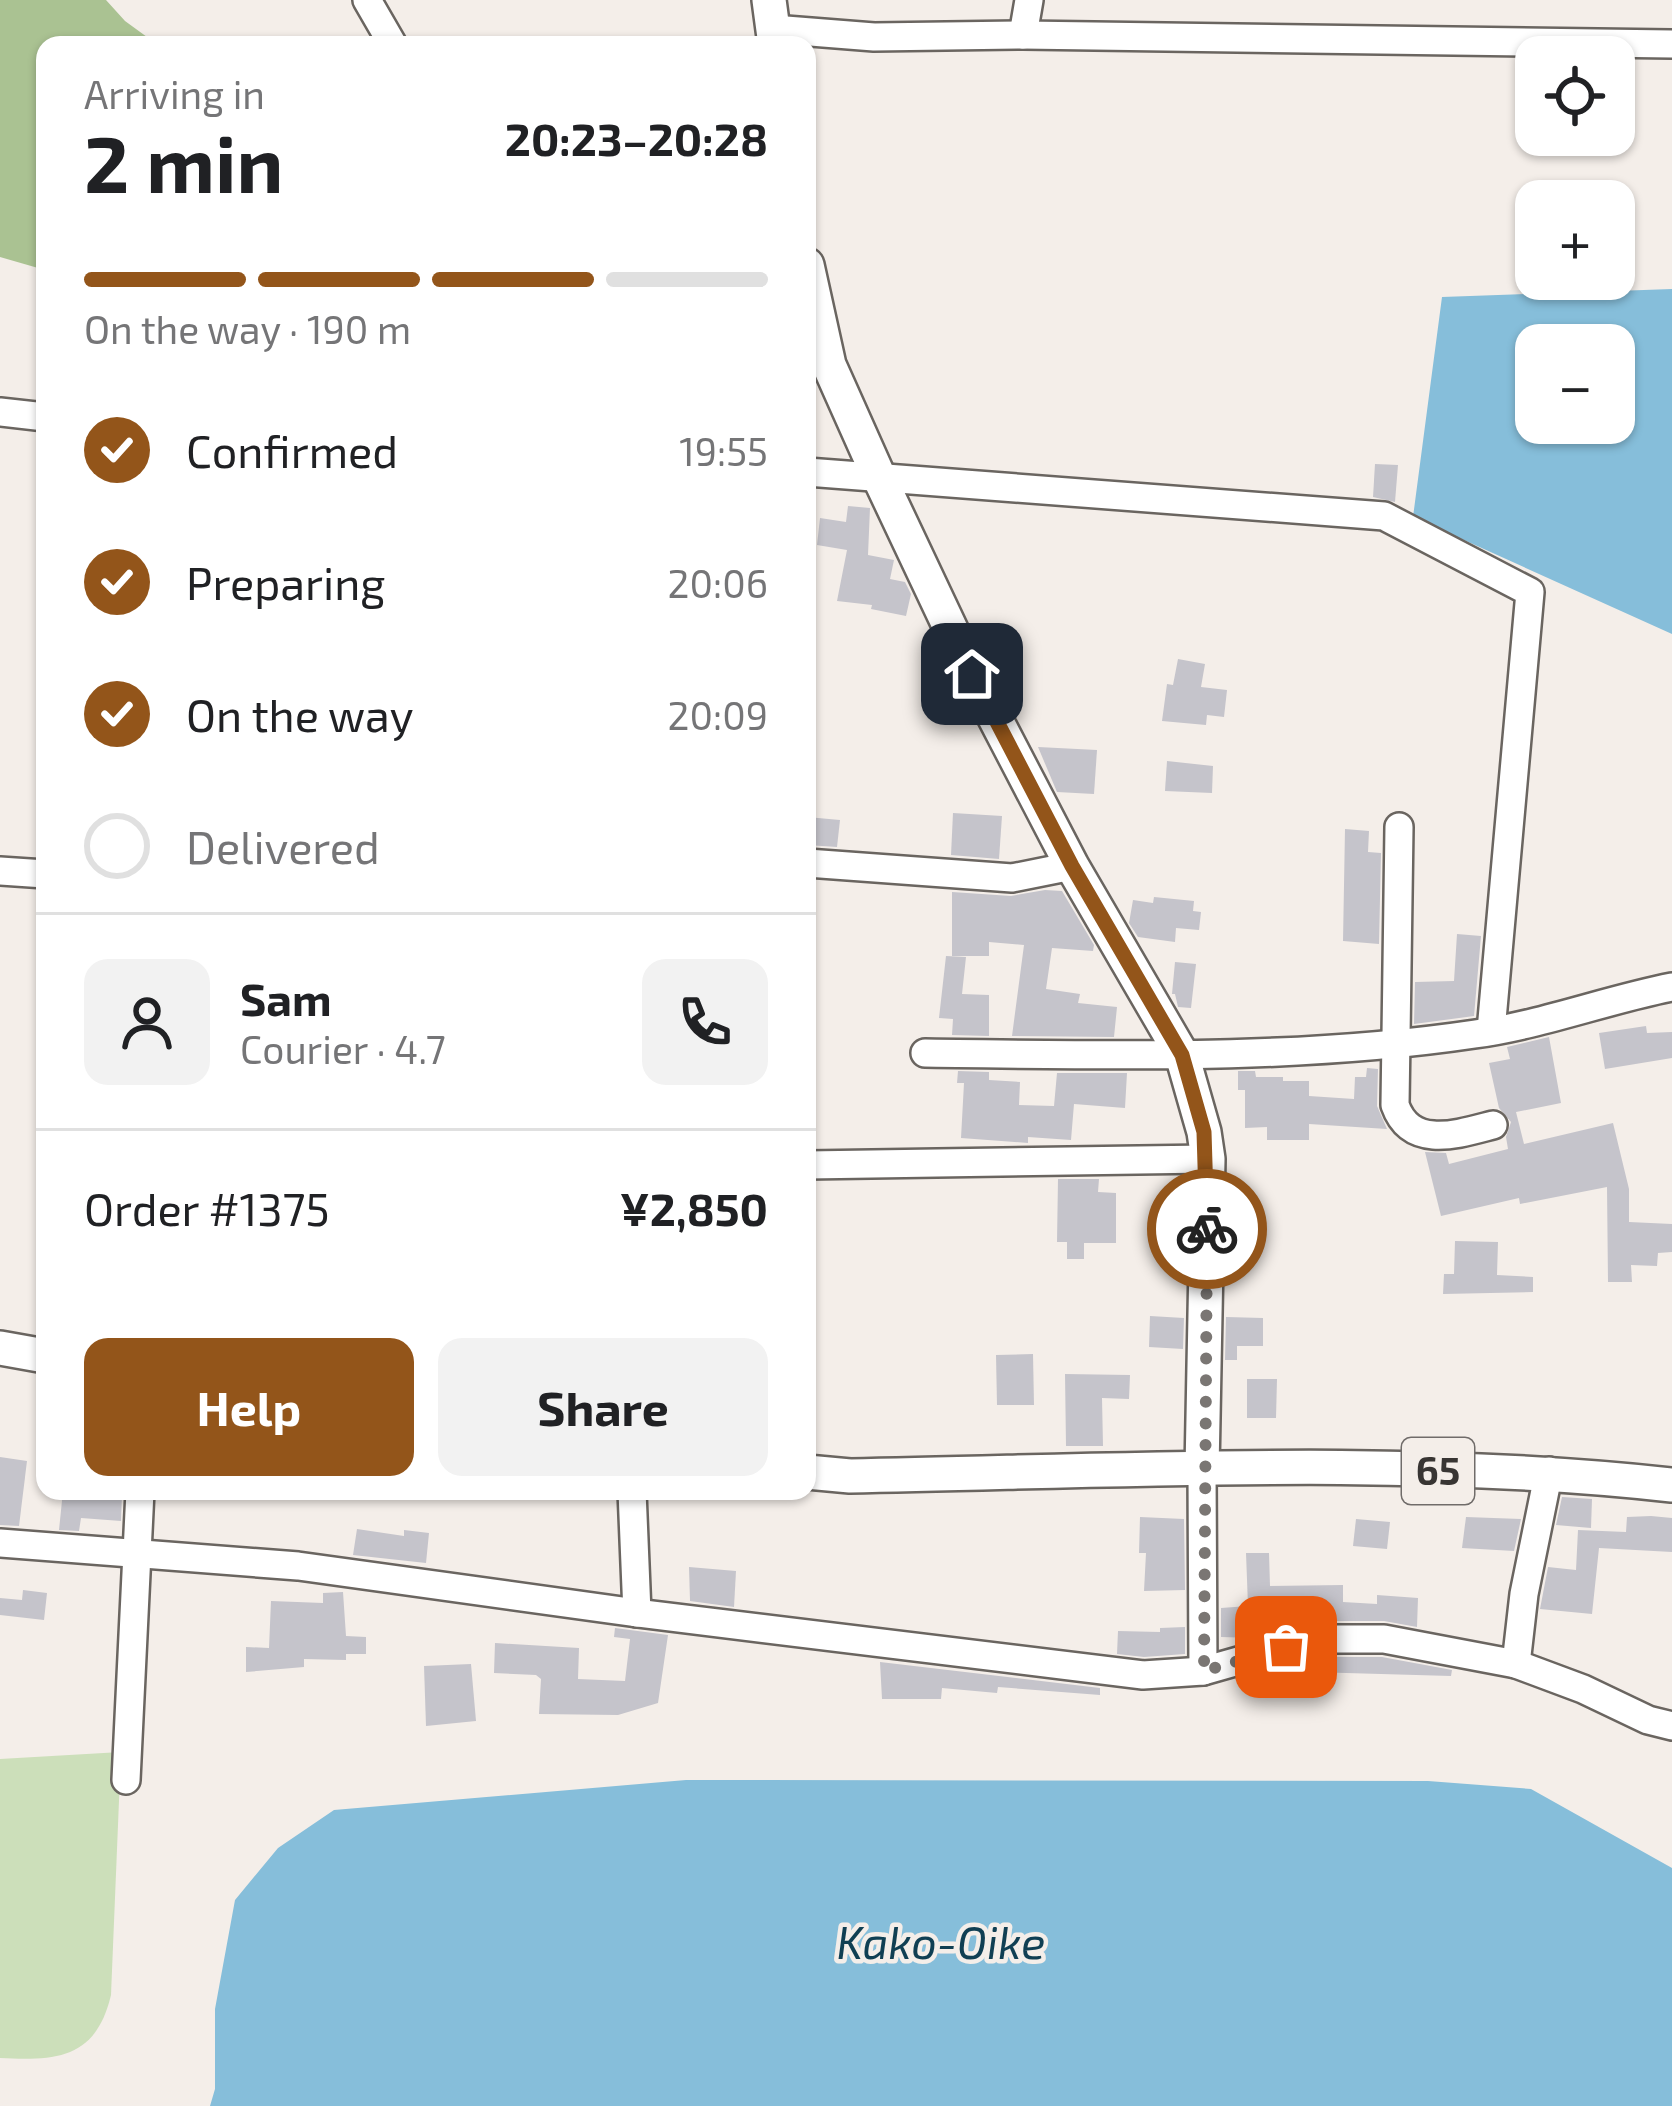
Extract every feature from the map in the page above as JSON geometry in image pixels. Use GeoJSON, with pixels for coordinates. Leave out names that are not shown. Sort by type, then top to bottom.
{"type":"FeatureCollection","features":[{"type":"Feature","properties":{"kind":"main road"},"geometry":{"type":"LineString","coordinates":[[816,304],[830,365],[972,674],[1072,866],[1182,1055],[1208,1159],[1202,1470]]}},
{"type":"Feature","properties":{"kind":"main road"},"geometry":{"type":"LineString","coordinates":[[0,1348],[36,1354]]}},
{"type":"Feature","properties":{"kind":"main road","name":"65"},"geometry":{"type":"LineString","coordinates":[[816,1473],[850,1477],[1202,1470],[1549,1472],[1672,1485]]}},
{"type":"Feature","properties":{"kind":"street"},"geometry":{"type":"LineString","coordinates":[[367,0],[388,36]]}},
{"type":"Feature","properties":{"kind":"street"},"geometry":{"type":"LineString","coordinates":[[1023,35],[1028,0]]}},
{"type":"Feature","properties":{"kind":"street"},"geometry":{"type":"LineString","coordinates":[[772,25],[874,37],[1672,44]]}},
{"type":"Feature","properties":{"kind":"street"},"geometry":{"type":"LineString","coordinates":[[0,412],[36,416]]}},
{"type":"Feature","properties":{"kind":"street"},"geometry":{"type":"LineString","coordinates":[[816,473],[1384,516],[1530,592],[1491,1031]]}},
{"type":"Feature","properties":{"kind":"street"},"geometry":{"type":"LineString","coordinates":[[1400,826],[1395,1106],[1400,1120],[1423,1135],[1453,1136],[1493,1125]]}},
{"type":"Feature","properties":{"kind":"street"},"geometry":{"type":"LineString","coordinates":[[816,864],[1012,878],[1072,866]]}},
{"type":"Feature","properties":{"kind":"street"},"geometry":{"type":"LineString","coordinates":[[0,871],[36,873]]}},
{"type":"Feature","properties":{"kind":"street"},"geometry":{"type":"LineString","coordinates":[[925,1053],[1182,1055],[1394,1043],[1491,1031],[1605,1000],[1672,988]]}},
{"type":"Feature","properties":{"kind":"street"},"geometry":{"type":"LineString","coordinates":[[816,1165],[1208,1159]]}},
{"type":"Feature","properties":{"kind":"street"},"geometry":{"type":"LineString","coordinates":[[1202,1470],[1204,1671]]}},
{"type":"Feature","properties":{"kind":"street"},"geometry":{"type":"LineString","coordinates":[[1516,1664],[1524,1594],[1549,1472]]}},
{"type":"Feature","properties":{"kind":"street"},"geometry":{"type":"LineString","coordinates":[[126,1780],[139,1500]]}},
{"type":"Feature","properties":{"kind":"street"},"geometry":{"type":"LineString","coordinates":[[632,1500],[637,1613]]}},
{"type":"Feature","properties":{"kind":"street"},"geometry":{"type":"LineString","coordinates":[[0,1543],[298,1565],[1144,1676],[1204,1671],[1316,1639],[1384,1640],[1516,1664],[1672,1726]]}},
{"type":"Feature","properties":{"kind":"green space"},"geometry":{"type":"Polygon","coordinates":[[[0,0],[106,0],[146,36],[36,36],[36,267],[0,257],[0,0]]]}},
{"type":"Feature","properties":{"kind":"green space"},"geometry":{"type":"Polygon","coordinates":[[[121,1752],[111,1995],[104,2016],[85,2043],[72,2051],[40,2058],[0,2058],[0,1759],[121,1752]]]}},
{"type":"Feature","properties":{"kind":"water"},"geometry":{"type":"Polygon","coordinates":[[[1672,289],[1672,634],[1413,517],[1442,297],[1515,294],[1515,300],[1635,300],[1635,290],[1672,289]]]}},
{"type":"Feature","properties":{"kind":"water","name":"Kako-Oike"},"geometry":{"type":"Polygon","coordinates":[[[686,1780],[1428,1781],[1531,1789],[1672,1868],[1672,2106],[210,2106],[215,2089],[215,2009],[235,1900],[278,1848],[334,1810],[686,1780]]]}},
{"type":"Feature","properties":{"kind":"building"},"geometry":{"type":"Polygon","coordinates":[[[1375,464],[1398,465],[1395,502],[1373,497],[1375,464]]]}},
{"type":"Feature","properties":{"kind":"building"},"geometry":{"type":"Polygon","coordinates":[[[848,506],[870,508],[868,555],[894,560],[890,579],[905,582],[911,594],[906,616],[837,601],[847,550],[817,545],[820,518],[846,522],[848,506]]]}},
{"type":"Feature","properties":{"kind":"building"},"geometry":{"type":"Polygon","coordinates":[[[1178,659],[1205,664],[1201,687],[1227,690],[1224,717],[1207,715],[1206,725],[1162,721],[1167,684],[1173,685],[1178,659]]]}},
{"type":"Feature","properties":{"kind":"building"},"geometry":{"type":"Polygon","coordinates":[[[1038,747],[1097,750],[1094,794],[1057,792],[1038,747]]]}},
{"type":"Feature","properties":{"kind":"building"},"geometry":{"type":"Polygon","coordinates":[[[1167,761],[1213,766],[1212,793],[1165,791],[1167,761]]]}},
{"type":"Feature","properties":{"kind":"building"},"geometry":{"type":"Polygon","coordinates":[[[953,813],[1002,816],[999,859],[951,855],[953,813]]]}},
{"type":"Feature","properties":{"kind":"building"},"geometry":{"type":"Polygon","coordinates":[[[816,818],[840,820],[837,847],[816,846],[816,818]]]}},
{"type":"Feature","properties":{"kind":"building"},"geometry":{"type":"Polygon","coordinates":[[[1345,829],[1369,831],[1368,852],[1381,853],[1379,944],[1343,941],[1345,829]]]}},
{"type":"Feature","properties":{"kind":"building"},"geometry":{"type":"Polygon","coordinates":[[[1062,891],[1094,945],[1093,951],[1052,948],[1046,989],[1080,994],[1078,1003],[1117,1007],[1114,1037],[1012,1036],[1024,945],[989,942],[989,956],[952,956],[952,892],[1011,896],[1062,891]]]}},
{"type":"Feature","properties":{"kind":"building"},"geometry":{"type":"Polygon","coordinates":[[[1154,897],[1194,901],[1193,911],[1201,912],[1199,930],[1176,928],[1175,942],[1138,937],[1129,923],[1133,900],[1153,903],[1154,897]]]}},
{"type":"Feature","properties":{"kind":"building"},"geometry":{"type":"Polygon","coordinates":[[[1457,934],[1481,936],[1474,1016],[1414,1024],[1415,982],[1454,981],[1457,934]]]}},
{"type":"Feature","properties":{"kind":"building"},"geometry":{"type":"Polygon","coordinates":[[[946,956],[966,957],[962,994],[989,995],[989,1036],[952,1035],[953,1019],[939,1018],[946,956]]]}},
{"type":"Feature","properties":{"kind":"building"},"geometry":{"type":"Polygon","coordinates":[[[1175,962],[1196,964],[1191,1008],[1178,1007],[1172,994],[1175,962]]]}},
{"type":"Feature","properties":{"kind":"building"},"geometry":{"type":"Polygon","coordinates":[[[1646,1026],[1647,1033],[1672,1032],[1672,1058],[1605,1069],[1599,1033],[1646,1026]]]}},
{"type":"Feature","properties":{"kind":"building"},"geometry":{"type":"Polygon","coordinates":[[[1549,1037],[1561,1103],[1516,1112],[1524,1144],[1613,1123],[1629,1189],[1629,1222],[1672,1224],[1672,1252],[1658,1253],[1657,1266],[1631,1265],[1632,1282],[1608,1282],[1607,1187],[1520,1204],[1519,1198],[1441,1216],[1425,1152],[1446,1153],[1449,1164],[1508,1149],[1511,1122],[1499,1108],[1489,1063],[1510,1059],[1507,1047],[1549,1037]]]}},
{"type":"Feature","properties":{"kind":"building"},"geometry":{"type":"Polygon","coordinates":[[[1367,1068],[1378,1069],[1377,1106],[1387,1129],[1309,1124],[1309,1140],[1267,1140],[1267,1127],[1245,1128],[1245,1090],[1238,1090],[1238,1071],[1283,1077],[1283,1081],[1309,1081],[1309,1096],[1354,1099],[1355,1077],[1366,1077],[1367,1068]]]}},
{"type":"Feature","properties":{"kind":"building"},"geometry":{"type":"Polygon","coordinates":[[[958,1071],[989,1072],[989,1080],[1020,1082],[1019,1105],[1054,1106],[1057,1073],[1127,1073],[1125,1108],[1074,1104],[1071,1140],[1028,1137],[1028,1143],[961,1138],[964,1083],[957,1083],[958,1071]]]}},
{"type":"Feature","properties":{"kind":"building"},"geometry":{"type":"Polygon","coordinates":[[[1058,1179],[1099,1179],[1098,1192],[1116,1193],[1116,1243],[1084,1243],[1084,1259],[1067,1259],[1067,1242],[1057,1242],[1058,1179]]]}},
{"type":"Feature","properties":{"kind":"building"},"geometry":{"type":"Polygon","coordinates":[[[1455,1241],[1498,1242],[1497,1275],[1533,1277],[1533,1292],[1443,1294],[1444,1274],[1454,1274],[1455,1241]]]}},
{"type":"Feature","properties":{"kind":"building"},"geometry":{"type":"Polygon","coordinates":[[[1150,1316],[1184,1318],[1183,1349],[1149,1347],[1150,1316]]]}},
{"type":"Feature","properties":{"kind":"building"},"geometry":{"type":"Polygon","coordinates":[[[1226,1317],[1263,1318],[1263,1346],[1237,1346],[1237,1360],[1225,1360],[1226,1317]]]}},
{"type":"Feature","properties":{"kind":"building"},"geometry":{"type":"Polygon","coordinates":[[[1033,1354],[1034,1405],[997,1405],[996,1355],[1033,1354]]]}},
{"type":"Feature","properties":{"kind":"building"},"geometry":{"type":"Polygon","coordinates":[[[1065,1374],[1130,1375],[1129,1399],[1102,1398],[1103,1446],[1066,1446],[1065,1374]]]}},
{"type":"Feature","properties":{"kind":"building"},"geometry":{"type":"Polygon","coordinates":[[[1247,1379],[1277,1379],[1276,1418],[1247,1418],[1247,1379]]]}},
{"type":"Feature","properties":{"kind":"building"},"geometry":{"type":"Polygon","coordinates":[[[0,1457],[27,1461],[19,1526],[0,1525],[0,1457]]]}},
{"type":"Feature","properties":{"kind":"building"},"geometry":{"type":"Polygon","coordinates":[[[1562,1497],[1592,1499],[1591,1528],[1556,1525],[1562,1497]]]}},
{"type":"Feature","properties":{"kind":"building"},"geometry":{"type":"Polygon","coordinates":[[[62,1500],[122,1500],[121,1521],[81,1518],[79,1531],[59,1530],[62,1500]]]}},
{"type":"Feature","properties":{"kind":"building"},"geometry":{"type":"Polygon","coordinates":[[[1140,1517],[1184,1519],[1185,1590],[1144,1591],[1146,1553],[1139,1553],[1140,1517]]]}},
{"type":"Feature","properties":{"kind":"building"},"geometry":{"type":"Polygon","coordinates":[[[1466,1517],[1521,1519],[1514,1551],[1462,1548],[1466,1517]]]}},
{"type":"Feature","properties":{"kind":"building"},"geometry":{"type":"Polygon","coordinates":[[[1627,1517],[1672,1518],[1672,1552],[1599,1548],[1592,1614],[1540,1609],[1548,1567],[1576,1570],[1578,1530],[1626,1532],[1627,1517]]]}},
{"type":"Feature","properties":{"kind":"building"},"geometry":{"type":"Polygon","coordinates":[[[1356,1519],[1390,1522],[1387,1549],[1353,1546],[1356,1519]]]}},
{"type":"Feature","properties":{"kind":"building"},"geometry":{"type":"Polygon","coordinates":[[[357,1529],[404,1536],[404,1530],[429,1533],[426,1563],[353,1555],[357,1529]]]}},
{"type":"Feature","properties":{"kind":"building"},"geometry":{"type":"Polygon","coordinates":[[[1246,1553],[1269,1553],[1270,1586],[1343,1585],[1343,1602],[1377,1604],[1377,1595],[1418,1598],[1417,1627],[1384,1621],[1316,1621],[1255,1638],[1221,1637],[1221,1608],[1248,1606],[1246,1553]]]}},
{"type":"Feature","properties":{"kind":"building"},"geometry":{"type":"Polygon","coordinates":[[[689,1567],[736,1571],[734,1607],[690,1601],[689,1567]]]}},
{"type":"Feature","properties":{"kind":"building"},"geometry":{"type":"Polygon","coordinates":[[[23,1590],[47,1593],[44,1620],[0,1615],[0,1598],[22,1600],[23,1590]]]}},
{"type":"Feature","properties":{"kind":"building"},"geometry":{"type":"Polygon","coordinates":[[[343,1592],[346,1636],[366,1637],[366,1654],[346,1654],[346,1660],[304,1659],[304,1667],[246,1672],[246,1647],[269,1648],[271,1601],[323,1603],[323,1593],[343,1592]]]}},
{"type":"Feature","properties":{"kind":"building"},"geometry":{"type":"Polygon","coordinates":[[[1185,1627],[1185,1654],[1117,1654],[1118,1631],[1185,1627]]]}},
{"type":"Feature","properties":{"kind":"building"},"geometry":{"type":"Polygon","coordinates":[[[615,1628],[668,1635],[658,1703],[618,1715],[539,1714],[541,1679],[494,1673],[495,1643],[579,1648],[578,1679],[625,1681],[630,1639],[614,1637],[615,1628]]]}},
{"type":"Feature","properties":{"kind":"building"},"geometry":{"type":"Polygon","coordinates":[[[1382,1657],[1452,1670],[1451,1676],[1311,1672],[1312,1659],[1382,1657]]]}},
{"type":"Feature","properties":{"kind":"building"},"geometry":{"type":"Polygon","coordinates":[[[880,1662],[1100,1688],[1100,1695],[942,1688],[941,1699],[882,1699],[880,1662]]]}},
{"type":"Feature","properties":{"kind":"building"},"geometry":{"type":"Polygon","coordinates":[[[471,1664],[476,1721],[426,1726],[424,1666],[471,1664]]]}},
{"type":"Feature","properties":{"kind":"way so far"},"geometry":{"type":"LineString","coordinates":[[1207,1229],[1204,1671],[1286,1647]]}},
{"type":"Feature","properties":{"kind":"route"},"geometry":{"type":"LineString","coordinates":[[972,674],[1072,866],[1182,1055],[1208,1159],[1207,1229]]}}]}
